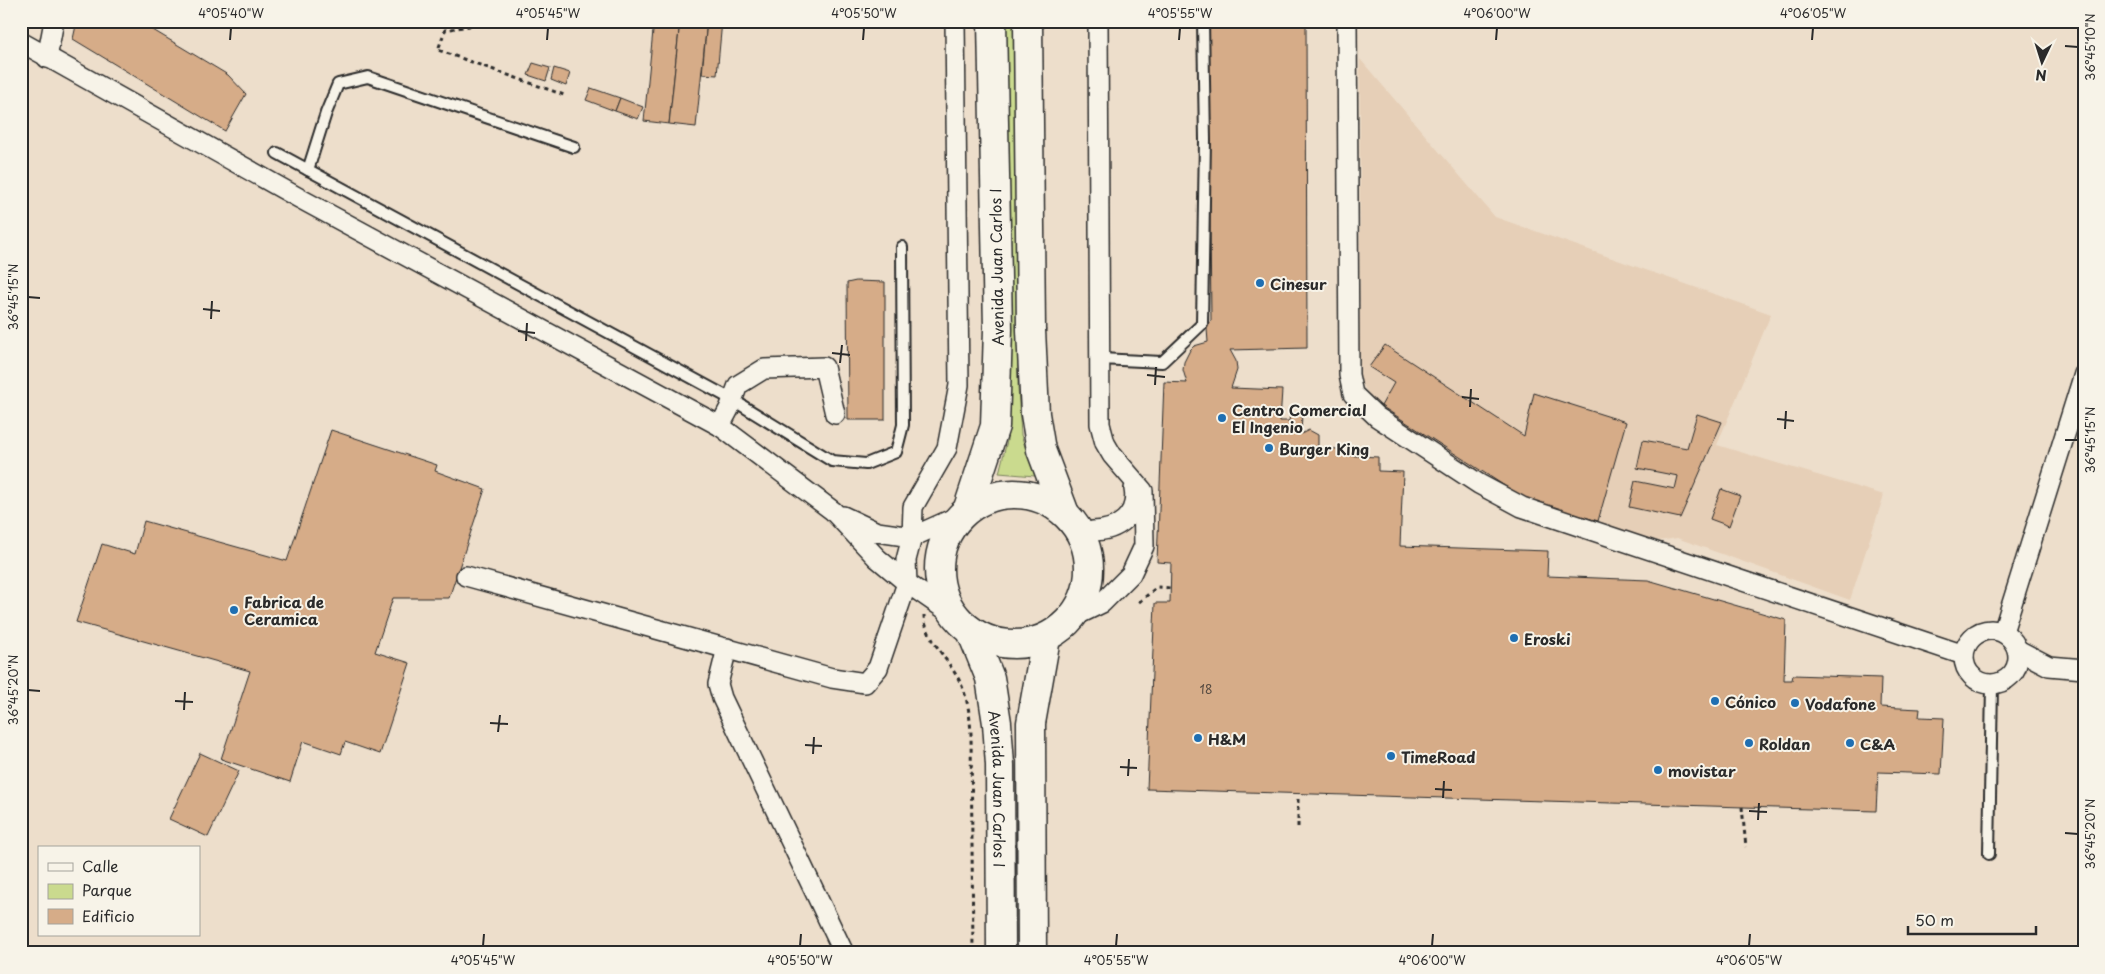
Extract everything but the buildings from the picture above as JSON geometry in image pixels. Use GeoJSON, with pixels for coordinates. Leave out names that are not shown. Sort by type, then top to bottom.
{"type":"FeatureCollection","features":[{"type":"Feature","properties":{"kind":"street"},"geometry":{"type":"LineString","coordinates":[[47,58],[54,21]]}},
{"type":"Feature","properties":{"kind":"street"},"geometry":{"type":"LineString","coordinates":[[466,576],[832,678],[865,683],[878,668],[907,584],[906,560],[912,536],[913,508],[947,448],[959,385],[955,21]]}},
{"type":"Feature","properties":{"kind":"street","name":"Avenida Juan Carlos I"},"geometry":{"type":"LineString","coordinates":[[965,512],[995,426],[998,329],[992,21]]}},
{"type":"Feature","properties":{"kind":"street"},"geometry":{"type":"LineString","coordinates":[[1028,21],[1031,330],[1035,414],[1041,450],[1064,511]]}},
{"type":"Feature","properties":{"kind":"street"},"geometry":{"type":"LineString","coordinates":[[21,42],[299,198],[720,426],[833,511],[877,558],[907,584],[982,637],[1011,644],[1032,642],[1046,638],[1074,617],[1102,603],[1131,574],[1144,546],[1143,491],[1112,455],[1105,442],[1100,424],[1098,21]]}},
{"type":"Feature","properties":{"kind":"street"},"geometry":{"type":"LineString","coordinates":[[1347,21],[1349,376],[1352,394],[1377,417],[1479,484],[1522,507],[1964,655]]}},
{"type":"Feature","properties":{"kind":"street"},"geometry":{"type":"LineString","coordinates":[[720,426],[738,385],[764,369],[824,367],[835,414]]}},
{"type":"Feature","properties":{"kind":"street"},"geometry":{"type":"LineString","coordinates":[[2004,632],[2084,374]]}},
{"type":"Feature","properties":{"kind":"street"},"geometry":{"type":"LineString","coordinates":[[1092,531],[1104,531],[1121,523],[1129,515],[1136,502],[1128,474]]}},
{"type":"Feature","properties":{"kind":"street"},"geometry":{"type":"LineString","coordinates":[[833,511],[877,532],[912,536],[997,495],[1022,493],[1049,501],[1064,511],[1078,527],[1086,542],[1090,572],[1083,602],[1074,617]]}},
{"type":"Feature","properties":{"kind":"street"},"geometry":{"type":"LineString","coordinates":[[963,624],[941,590],[939,560],[946,535],[965,512]]}},
{"type":"Feature","properties":{"kind":"street","name":"Avenida Juan Carlos I"},"geometry":{"type":"LineString","coordinates":[[963,624],[990,678],[997,723],[1000,765],[1001,953]]}},
{"type":"Feature","properties":{"kind":"street"},"geometry":{"type":"LineString","coordinates":[[1984,630],[2004,632],[2012,639],[2018,650],[2017,668],[2012,676],[2002,682],[1992,685],[1978,681],[1971,675],[1965,665],[1964,655],[1967,644],[1973,636],[1984,630]]}},
{"type":"Feature","properties":{"kind":"street"},"geometry":{"type":"LineString","coordinates":[[1032,953],[1031,723],[1046,638]]}},
{"type":"Feature","properties":{"kind":"street"},"geometry":{"type":"LineString","coordinates":[[727,648],[718,684],[722,698],[844,953]]}},
{"type":"Feature","properties":{"kind":"street"},"geometry":{"type":"LineString","coordinates":[[2018,650],[2049,666],[2084,668]]}},
{"type":"Feature","properties":{"kind":"lane"},"geometry":{"type":"LineString","coordinates":[[1100,359],[1162,362],[1202,324],[1205,140],[1203,21]]}},
{"type":"Feature","properties":{"kind":"lane"},"geometry":{"type":"LineString","coordinates":[[308,170],[326,113],[338,84],[368,77],[574,147]]}},
{"type":"Feature","properties":{"kind":"lane"},"geometry":{"type":"LineString","coordinates":[[277,153],[733,400],[832,461],[866,464],[896,452],[904,425],[902,248]]}},
{"type":"Feature","properties":{"kind":"lane"},"geometry":{"type":"LineString","coordinates":[[1989,854],[1992,685]]}},
{"type":"Feature","properties":{"kind":"path"},"geometry":{"type":"LineString","coordinates":[[477,21],[469,26],[445,30],[438,50],[564,95]]}},
{"type":"Feature","properties":{"kind":"path"},"geometry":{"type":"LineString","coordinates":[[1139,602],[1157,587],[1171,588]]}},
{"type":"Feature","properties":{"kind":"path"},"geometry":{"type":"LineString","coordinates":[[924,612],[927,632],[945,656],[961,684],[970,716],[973,953]]}},
{"type":"Feature","properties":{"kind":"path"},"geometry":{"type":"LineString","coordinates":[[1298,795],[1298,827]]}},
{"type":"Feature","properties":{"kind":"path"},"geometry":{"type":"LineString","coordinates":[[1742,807],[1746,847]]}},
{"type":"Feature","properties":{"kind":"shaded area"},"geometry":{"type":"Polygon","coordinates":[[[1360,59],[1495,217],[1771,314],[1717,445],[1884,495],[1850,600],[1677,538],[1659,541],[1526,504],[1374,403],[1360,380],[1360,59]]]}},
{"type":"Feature","properties":{"kind":"green space"},"geometry":{"type":"Polygon","coordinates":[[[1005,21],[1016,21],[1018,389],[1021,435],[1035,476],[999,473],[1007,441],[1005,21]]]}},
{"type":"Feature","properties":{"kind":"place","name":"Cinesur"},"geometry":{"type":"Point","coordinates":[1260,283]}},
{"type":"Feature","properties":{"kind":"place","name":"Centro Comercial El Ingenio"},"geometry":{"type":"Point","coordinates":[1222,418]}},
{"type":"Feature","properties":{"kind":"place","name":"Burger King"},"geometry":{"type":"Point","coordinates":[1269,448]}},
{"type":"Feature","properties":{"kind":"place","name":"Fabrica de Ceramica"},"geometry":{"type":"Point","coordinates":[234,610]}},
{"type":"Feature","properties":{"kind":"place","name":"Eroski"},"geometry":{"type":"Point","coordinates":[1514,638]}},
{"type":"Feature","properties":{"kind":"place","name":"Cónico"},"geometry":{"type":"Point","coordinates":[1715,701]}},
{"type":"Feature","properties":{"kind":"place","name":"Vodafone"},"geometry":{"type":"Point","coordinates":[1795,703]}},
{"type":"Feature","properties":{"kind":"place","name":"H&M"},"geometry":{"type":"Point","coordinates":[1198,738]}},
{"type":"Feature","properties":{"kind":"place","name":"Roldan"},"geometry":{"type":"Point","coordinates":[1749,743]}},
{"type":"Feature","properties":{"kind":"place","name":"C&A"},"geometry":{"type":"Point","coordinates":[1850,743]}},
{"type":"Feature","properties":{"kind":"place","name":"TimeRoad"},"geometry":{"type":"Point","coordinates":[1391,756]}},
{"type":"Feature","properties":{"kind":"place","name":"movistar"},"geometry":{"type":"Point","coordinates":[1658,770]}}]}
